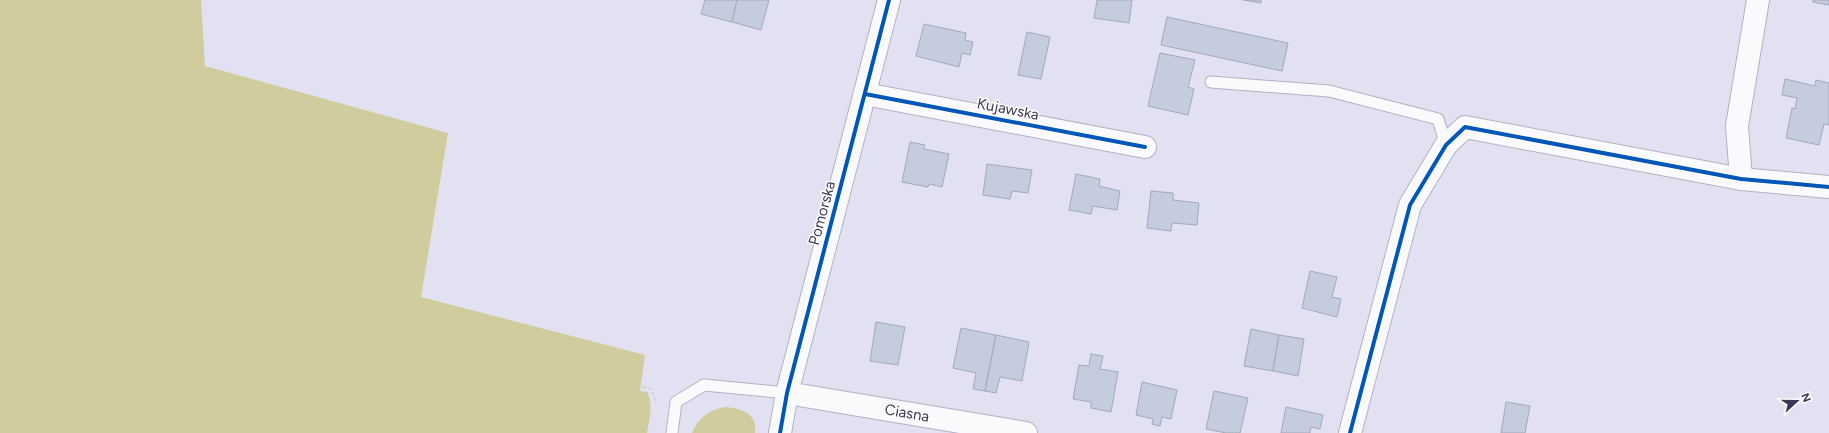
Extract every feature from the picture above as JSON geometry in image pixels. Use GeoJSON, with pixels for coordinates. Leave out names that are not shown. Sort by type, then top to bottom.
{"type":"FeatureCollection","features":[{"type":"Feature","properties":{"kind":"street","name":"Pomorska"},"geometry":{"type":"LineString","coordinates":[[780,433],[787,393],[866,94],[889,0]]}},
{"type":"Feature","properties":{"kind":"street"},"geometry":{"type":"LineString","coordinates":[[1741,179],[1737,126],[1758,0]]}},
{"type":"Feature","properties":{"kind":"street","name":"Kujawska"},"geometry":{"type":"LineString","coordinates":[[866,94],[1145,147]]}},
{"type":"Feature","properties":{"kind":"street"},"geometry":{"type":"LineString","coordinates":[[1350,433],[1410,206],[1446,145],[1465,127],[1741,179],[1829,187]]}},
{"type":"Feature","properties":{"kind":"street","name":"Ciasna"},"geometry":{"type":"LineString","coordinates":[[787,393],[1026,433]]}},
{"type":"Feature","properties":{"kind":"lane"},"geometry":{"type":"LineString","coordinates":[[1211,82],[1329,91],[1438,119],[1446,145]]}},
{"type":"Feature","properties":{"kind":"lane"},"geometry":{"type":"LineString","coordinates":[[672,433],[676,402],[704,385],[787,393]]}},
{"type":"Feature","properties":{"kind":"path"},"geometry":{"type":"LineString","coordinates":[[644,388],[651,389],[656,398],[656,404]]}},
{"type":"Feature","properties":{"kind":"shaded area"},"geometry":{"type":"Polygon","coordinates":[[[0,0],[201,0],[205,66],[448,133],[421,297],[645,355],[640,391],[647,392],[650,402],[647,433],[0,433],[0,0]]]}},
{"type":"Feature","properties":{"kind":"shaded area"},"geometry":{"type":"Polygon","coordinates":[[[725,407],[737,409],[747,413],[754,421],[755,433],[692,433],[697,423],[701,419],[714,410],[725,407]]]}},
{"type":"Feature","properties":{"kind":"building"},"geometry":{"type":"Polygon","coordinates":[[[705,0],[737,0],[732,22],[701,14],[705,0]]]}},
{"type":"Feature","properties":{"kind":"building"},"geometry":{"type":"Polygon","coordinates":[[[737,0],[769,0],[761,30],[732,22],[737,0]]]}},
{"type":"Feature","properties":{"kind":"building"},"geometry":{"type":"Polygon","coordinates":[[[1097,0],[1132,0],[1129,23],[1094,18],[1097,0]]]}},
{"type":"Feature","properties":{"kind":"building"},"geometry":{"type":"Polygon","coordinates":[[[1243,0],[1261,0],[1261,3],[1243,0]]]}},
{"type":"Feature","properties":{"kind":"building"},"geometry":{"type":"Polygon","coordinates":[[[1813,0],[1829,0],[1829,5],[1813,2],[1813,0]]]}},
{"type":"Feature","properties":{"kind":"building"},"geometry":{"type":"Polygon","coordinates":[[[1167,17],[1288,43],[1282,71],[1161,45],[1167,17]]]}},
{"type":"Feature","properties":{"kind":"building"},"geometry":{"type":"Polygon","coordinates":[[[924,24],[966,33],[965,40],[973,42],[970,55],[962,53],[959,67],[916,56],[924,24]]]}},
{"type":"Feature","properties":{"kind":"building"},"geometry":{"type":"Polygon","coordinates":[[[1027,32],[1050,37],[1041,79],[1018,75],[1027,32]]]}},
{"type":"Feature","properties":{"kind":"building"},"geometry":{"type":"Polygon","coordinates":[[[1160,53],[1195,60],[1188,87],[1194,89],[1188,115],[1148,106],[1160,53]]]}},
{"type":"Feature","properties":{"kind":"building"},"geometry":{"type":"Polygon","coordinates":[[[1785,79],[1815,86],[1816,80],[1829,83],[1829,125],[1824,124],[1819,145],[1786,138],[1792,108],[1795,109],[1797,98],[1782,95],[1785,79]]]}},
{"type":"Feature","properties":{"kind":"building"},"geometry":{"type":"Polygon","coordinates":[[[910,142],[925,145],[924,149],[949,154],[942,187],[929,184],[928,187],[902,182],[910,142]]]}},
{"type":"Feature","properties":{"kind":"building"},"geometry":{"type":"Polygon","coordinates":[[[987,164],[1032,170],[1028,193],[1012,191],[1010,199],[983,195],[987,164]]]}},
{"type":"Feature","properties":{"kind":"building"},"geometry":{"type":"Polygon","coordinates":[[[1076,174],[1100,179],[1099,186],[1120,191],[1117,210],[1093,206],[1091,214],[1069,210],[1076,174]]]}},
{"type":"Feature","properties":{"kind":"building"},"geometry":{"type":"Polygon","coordinates":[[[1151,191],[1173,193],[1173,200],[1199,203],[1197,225],[1172,223],[1171,231],[1147,228],[1151,191]]]}},
{"type":"Feature","properties":{"kind":"building"},"geometry":{"type":"Polygon","coordinates":[[[1310,271],[1337,277],[1332,297],[1341,299],[1337,317],[1302,308],[1310,271]]]}},
{"type":"Feature","properties":{"kind":"building"},"geometry":{"type":"Polygon","coordinates":[[[876,322],[905,327],[898,365],[870,361],[876,322]]]}},
{"type":"Feature","properties":{"kind":"building"},"geometry":{"type":"Polygon","coordinates":[[[961,328],[996,335],[985,391],[973,389],[976,373],[953,368],[961,328]]]}},
{"type":"Feature","properties":{"kind":"building"},"geometry":{"type":"Polygon","coordinates":[[[1251,329],[1279,335],[1273,371],[1244,366],[1251,329]]]}},
{"type":"Feature","properties":{"kind":"building"},"geometry":{"type":"Polygon","coordinates":[[[996,335],[1029,342],[1022,381],[1000,377],[996,393],[985,391],[996,335]]]}},
{"type":"Feature","properties":{"kind":"building"},"geometry":{"type":"Polygon","coordinates":[[[1279,335],[1304,339],[1298,376],[1273,371],[1279,335]]]}},
{"type":"Feature","properties":{"kind":"building"},"geometry":{"type":"Polygon","coordinates":[[[1091,354],[1103,356],[1100,369],[1118,372],[1111,412],[1091,408],[1091,402],[1073,399],[1079,365],[1089,366],[1091,354]]]}},
{"type":"Feature","properties":{"kind":"building"},"geometry":{"type":"Polygon","coordinates":[[[1142,382],[1177,390],[1171,419],[1162,417],[1160,426],[1152,424],[1153,419],[1136,415],[1142,382]]]}},
{"type":"Feature","properties":{"kind":"building"},"geometry":{"type":"Polygon","coordinates":[[[1214,391],[1248,398],[1240,433],[1226,433],[1206,429],[1214,391]]]}},
{"type":"Feature","properties":{"kind":"building"},"geometry":{"type":"Polygon","coordinates":[[[1506,402],[1530,406],[1525,433],[1501,433],[1506,402]]]}},
{"type":"Feature","properties":{"kind":"building"},"geometry":{"type":"Polygon","coordinates":[[[1286,407],[1323,415],[1320,429],[1311,427],[1310,433],[1281,433],[1286,407]]]}},
{"type":"Feature","properties":{"kind":"cycle path"},"geometry":{"type":"LineString","coordinates":[[780,433],[787,393],[889,0]]}},
{"type":"Feature","properties":{"kind":"cycle path"},"geometry":{"type":"LineString","coordinates":[[865,94],[1145,147]]}},
{"type":"Feature","properties":{"kind":"cycle path"},"geometry":{"type":"LineString","coordinates":[[1350,433],[1410,205],[1446,145],[1465,127],[1741,179],[1829,187]]}}]}
